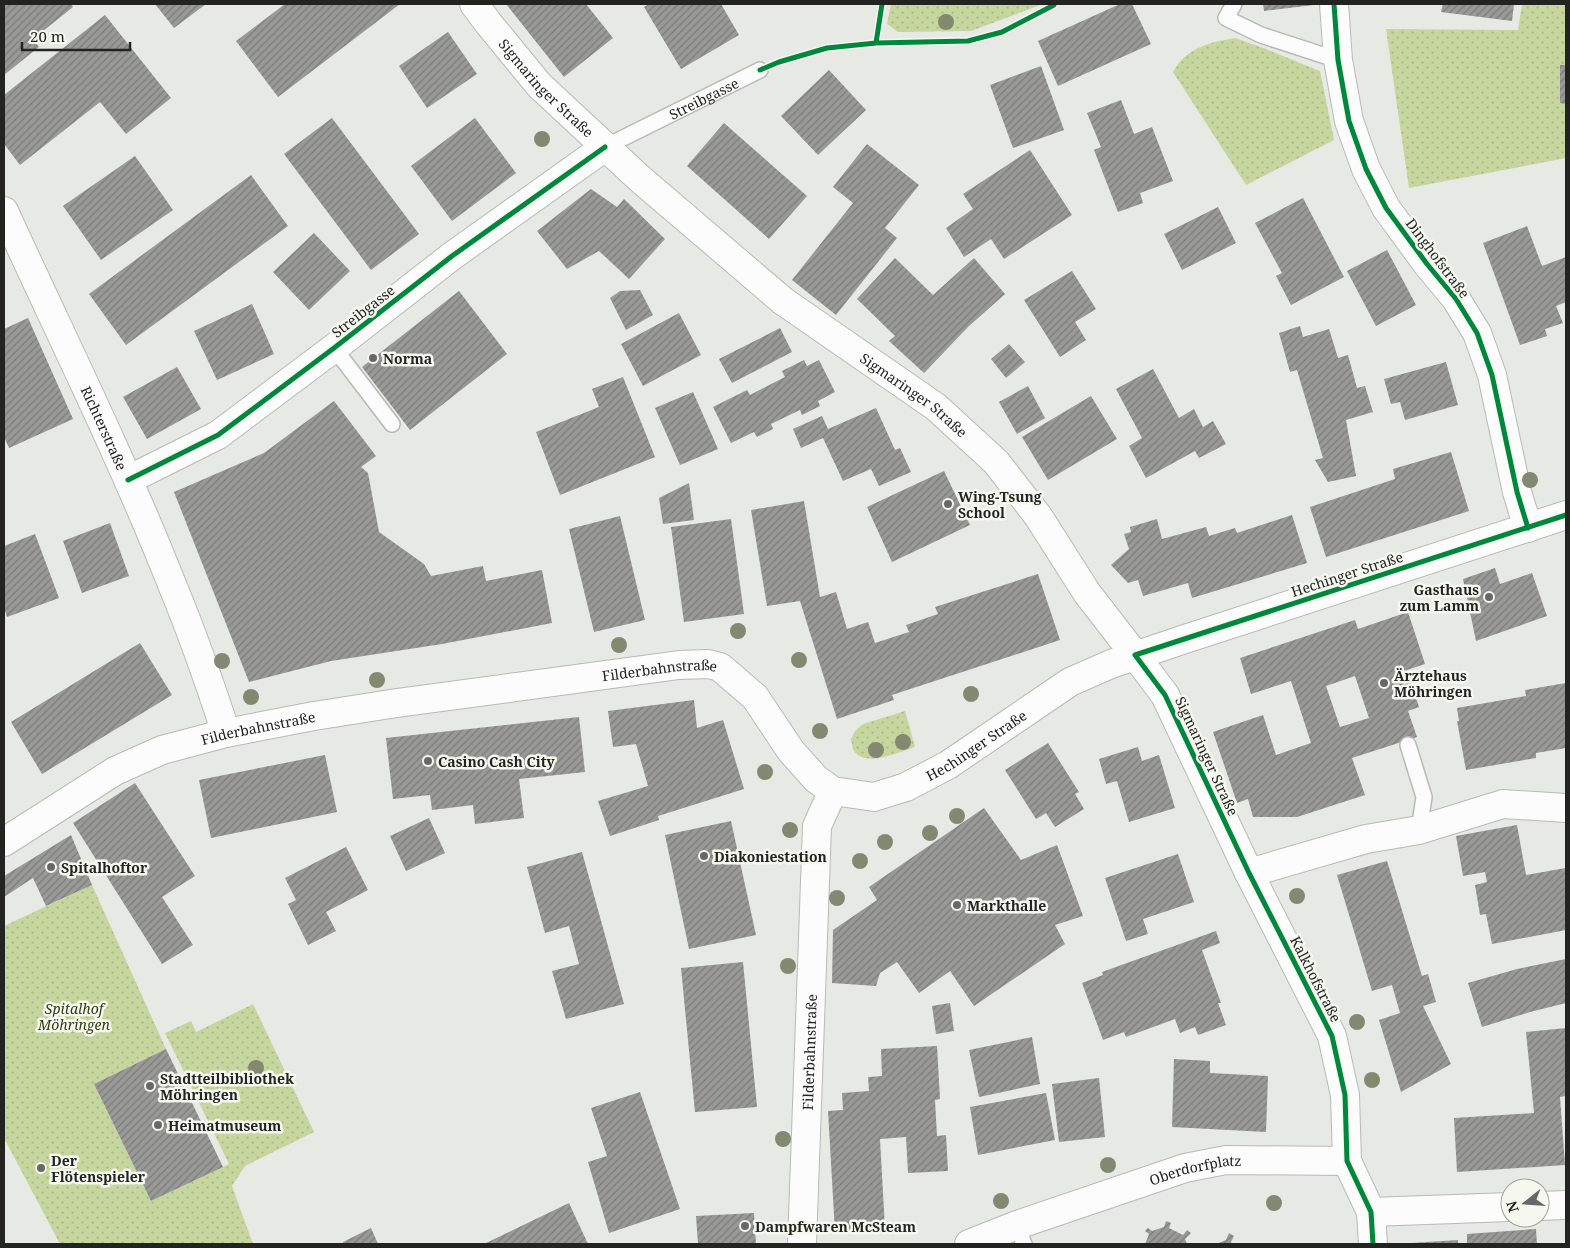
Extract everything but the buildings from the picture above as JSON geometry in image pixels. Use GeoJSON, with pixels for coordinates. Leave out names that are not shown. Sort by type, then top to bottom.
{"type":"FeatureCollection","features":[{"type":"Feature","properties":{"kind":"street","name":"Sigmaringer Straße"},"geometry":{"type":"LineString","coordinates":[[474,4],[539,85],[605,147],[783,301],[940,410],[996,462],[1038,516],[1087,593],[1165,695],[1249,872]]}},
{"type":"Feature","properties":{"kind":"street","name":"Dinghofstraße"},"geometry":{"type":"LineString","coordinates":[[1334,4],[1338,60],[1349,121],[1366,169],[1386,208],[1427,264],[1456,299],[1477,333],[1492,375],[1517,492],[1528,528]]}},
{"type":"Feature","properties":{"kind":"street","name":"Streibgasse"},"geometry":{"type":"LineString","coordinates":[[128,480],[218,435],[452,256],[605,147]]}},
{"type":"Feature","properties":{"kind":"street","name":"Richterstraße"},"geometry":{"type":"LineString","coordinates":[[4,211],[128,480],[173,587],[211,687],[226,733]]}},
{"type":"Feature","properties":{"kind":"street","name":"Hechinger Straße"},"geometry":{"type":"LineString","coordinates":[[833,791],[874,797],[906,787],[948,765],[1070,682],[1135,655],[1528,528],[1564,522]]}},
{"type":"Feature","properties":{"kind":"street","name":"Filderbahnstraße"},"geometry":{"type":"LineString","coordinates":[[4,842],[115,771],[162,750],[226,733],[314,716],[397,703],[679,665],[708,664],[720,667],[754,697],[791,750],[816,779],[833,791],[817,826],[802,1244]]}},
{"type":"Feature","properties":{"kind":"street"},"geometry":{"type":"LineString","coordinates":[[1249,872],[1366,839],[1419,830],[1503,804],[1566,808]]}},
{"type":"Feature","properties":{"kind":"street","name":"Kalkhofstraße"},"geometry":{"type":"LineString","coordinates":[[1249,872],[1332,1036],[1345,1095],[1347,1160]]}},
{"type":"Feature","properties":{"kind":"street","name":"Oberdorfplatz"},"geometry":{"type":"LineString","coordinates":[[969,1244],[1020,1235],[1185,1168],[1226,1160],[1347,1160]]}},
{"type":"Feature","properties":{"kind":"street"},"geometry":{"type":"LineString","coordinates":[[1347,1160],[1371,1212],[1372,1244]]}},
{"type":"Feature","properties":{"kind":"street"},"geometry":{"type":"LineString","coordinates":[[1550,1206],[1566,1205]]}},
{"type":"Feature","properties":{"kind":"street"},"geometry":{"type":"LineString","coordinates":[[1371,1212],[1500,1207]]}},
{"type":"Feature","properties":{"kind":"lane"},"geometry":{"type":"LineString","coordinates":[[1234,4],[1226,18],[1261,35],[1338,60]]}},
{"type":"Feature","properties":{"kind":"lane","name":"Streibgasse"},"geometry":{"type":"LineString","coordinates":[[605,147],[760,70]]}},
{"type":"Feature","properties":{"kind":"lane"},"geometry":{"type":"LineString","coordinates":[[334,348],[392,424]]}},
{"type":"Feature","properties":{"kind":"lane"},"geometry":{"type":"LineString","coordinates":[[1408,745],[1424,797],[1419,830]]}},
{"type":"Feature","properties":{"kind":"green space"},"geometry":{"type":"Polygon","coordinates":[[[891,4],[1043,4],[971,31],[898,32],[887,24],[891,4]]]}},
{"type":"Feature","properties":{"kind":"green space"},"geometry":{"type":"Polygon","coordinates":[[[1522,4],[1566,4],[1566,158],[1409,188],[1386,29],[1518,30],[1522,4]]]}},
{"type":"Feature","properties":{"kind":"green space"},"geometry":{"type":"Polygon","coordinates":[[[1235,38],[1320,71],[1334,140],[1246,185],[1173,72],[1178,64],[1192,52],[1208,44],[1235,38]]]}},
{"type":"Feature","properties":{"kind":"green space"},"geometry":{"type":"Polygon","coordinates":[[[905,711],[915,747],[875,759],[860,756],[854,751],[851,739],[855,731],[863,724],[905,711]]]}},
{"type":"Feature","properties":{"kind":"green space","name":"Spitalhof Möhringen"},"geometry":{"type":"Polygon","coordinates":[[[92,885],[166,1049],[94,1084],[151,1201],[229,1164],[165,1033],[191,1021],[196,1032],[253,1004],[314,1132],[245,1166],[232,1186],[253,1244],[60,1244],[4,1138],[4,926],[92,885]]]}},
{"type":"Feature","properties":{"kind":"cycle path"},"geometry":{"type":"LineString","coordinates":[[760,70],[779,62],[827,48],[876,43],[882,4]]}},
{"type":"Feature","properties":{"kind":"cycle path"},"geometry":{"type":"LineString","coordinates":[[876,43],[968,41],[1002,32],[1054,4]]}},
{"type":"Feature","properties":{"kind":"cycle path"},"geometry":{"type":"LineString","coordinates":[[1334,4],[1338,60],[1349,121],[1366,169],[1386,208],[1427,264],[1456,299],[1477,333],[1492,375],[1517,492],[1528,528]]}},
{"type":"Feature","properties":{"kind":"cycle path"},"geometry":{"type":"LineString","coordinates":[[128,480],[218,435],[452,256],[605,147]]}},
{"type":"Feature","properties":{"kind":"cycle path"},"geometry":{"type":"LineString","coordinates":[[1373,1244],[1371,1212],[1347,1161],[1345,1095],[1332,1036],[1249,873],[1165,695],[1135,655],[1566,515]]}},
{"type":"Feature","properties":{"kind":"place","name":"Norma"},"geometry":{"type":"Point","coordinates":[373,358]}},
{"type":"Feature","properties":{"kind":"place","name":"Wing-Tsung School"},"geometry":{"type":"Point","coordinates":[948,504]}},
{"type":"Feature","properties":{"kind":"place","name":"Gasthaus zum Lamm"},"geometry":{"type":"Point","coordinates":[1489,597]}},
{"type":"Feature","properties":{"kind":"place","name":"Ärztehaus Möhringen"},"geometry":{"type":"Point","coordinates":[1384,683]}},
{"type":"Feature","properties":{"kind":"place","name":"Casino Cash City"},"geometry":{"type":"Point","coordinates":[428,761]}},
{"type":"Feature","properties":{"kind":"place","name":"Diakoniestation"},"geometry":{"type":"Point","coordinates":[704,856]}},
{"type":"Feature","properties":{"kind":"place","name":"Spitalhoftor"},"geometry":{"type":"Point","coordinates":[51,867]}},
{"type":"Feature","properties":{"kind":"place","name":"Markthalle"},"geometry":{"type":"Point","coordinates":[957,905]}},
{"type":"Feature","properties":{"kind":"place","name":"Stadtteilbibliothek Möhringen"},"geometry":{"type":"Point","coordinates":[150,1086]}},
{"type":"Feature","properties":{"kind":"place","name":"Heimatmuseum"},"geometry":{"type":"Point","coordinates":[158,1125]}},
{"type":"Feature","properties":{"kind":"place","name":"Der Flötenspieler"},"geometry":{"type":"Point","coordinates":[41,1168]}},
{"type":"Feature","properties":{"kind":"place","name":"Dampfwaren McSteam"},"geometry":{"type":"Point","coordinates":[745,1226]}}]}
